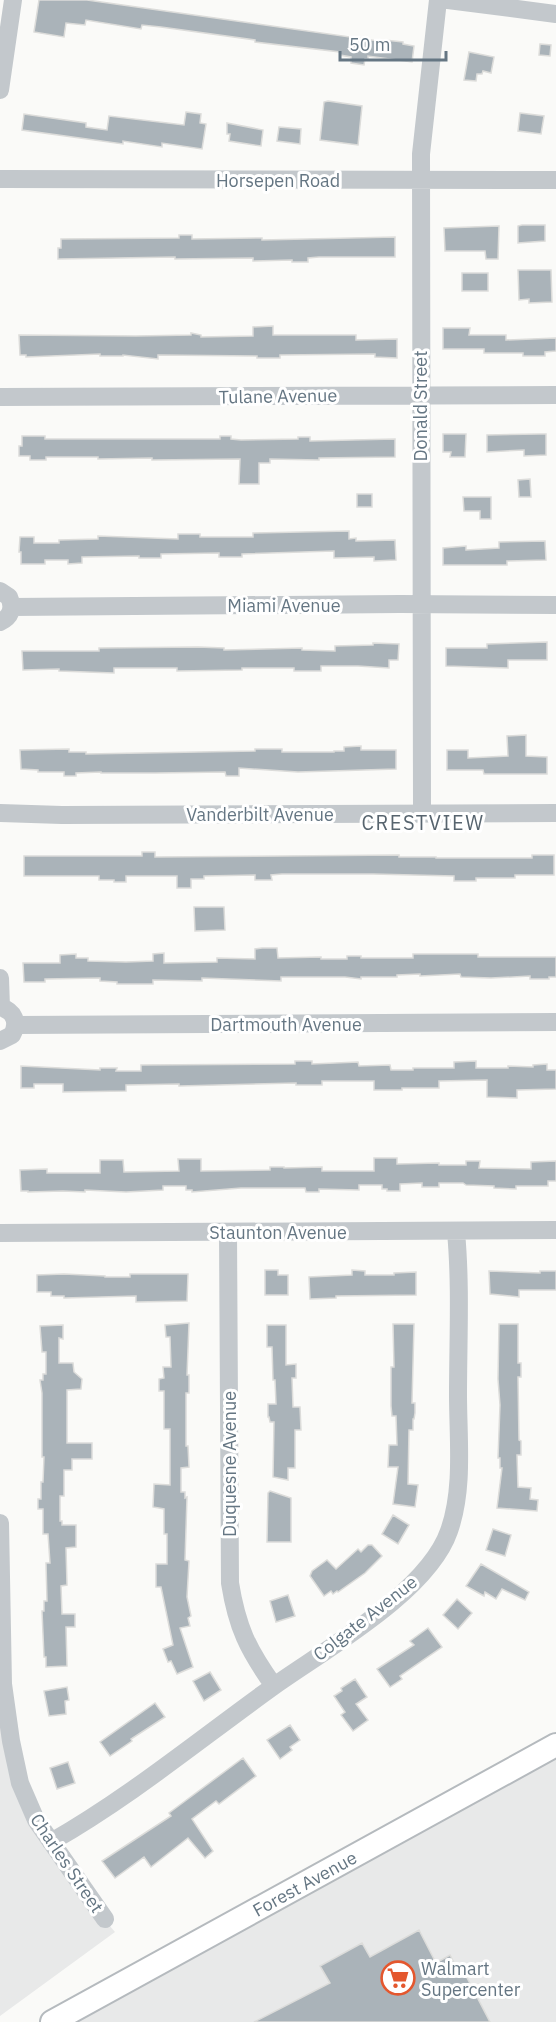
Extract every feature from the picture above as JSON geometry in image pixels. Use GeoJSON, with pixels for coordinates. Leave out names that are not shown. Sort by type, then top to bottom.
{"type":"FeatureCollection","features":[{"type":"Feature","properties":{"kind":"main road","name":"Forest Avenue"},"geometry":{"type":"LineString","coordinates":[[52,2022],[556,1745]]}},
{"type":"Feature","properties":{"kind":"street"},"geometry":{"type":"LineString","coordinates":[[0,90],[13,0]]}},
{"type":"Feature","properties":{"kind":"street","name":"Donald Street"},"geometry":{"type":"LineString","coordinates":[[422,813],[421,154],[438,0]]}},
{"type":"Feature","properties":{"kind":"street"},"geometry":{"type":"LineString","coordinates":[[448,0],[556,14]]}},
{"type":"Feature","properties":{"kind":"street","name":"Horsepen Road"},"geometry":{"type":"LineString","coordinates":[[0,179],[556,180]]}},
{"type":"Feature","properties":{"kind":"street","name":"Tulane Avenue"},"geometry":{"type":"LineString","coordinates":[[0,397],[556,395]]}},
{"type":"Feature","properties":{"kind":"street"},"geometry":{"type":"LineString","coordinates":[[0,591],[9,597],[12,607],[9,616],[0,622]]}},
{"type":"Feature","properties":{"kind":"street","name":"Miami Avenue"},"geometry":{"type":"LineString","coordinates":[[12,607],[556,605]]}},
{"type":"Feature","properties":{"kind":"street","name":"Vanderbilt Avenue"},"geometry":{"type":"LineString","coordinates":[[0,813],[51,815],[556,813]]}},
{"type":"Feature","properties":{"kind":"street"},"geometry":{"type":"LineString","coordinates":[[0,978],[1,1007],[14,1016],[16,1026],[12,1035],[0,1041]]}},
{"type":"Feature","properties":{"kind":"street","name":"Dartmouth Avenue"},"geometry":{"type":"LineString","coordinates":[[16,1026],[556,1022]]}},
{"type":"Feature","properties":{"kind":"street","name":"Staunton Avenue"},"geometry":{"type":"LineString","coordinates":[[0,1233],[556,1230]]}},
{"type":"Feature","properties":{"kind":"street","name":"Duquesne Avenue"},"geometry":{"type":"LineString","coordinates":[[228,1232],[230,1583],[241,1631],[249,1649],[274,1686]]}},
{"type":"Feature","properties":{"kind":"street","name":"Colgate Avenue"},"geometry":{"type":"LineString","coordinates":[[51,1842],[89,1821],[125,1796],[386,1606],[429,1566],[449,1532],[458,1479],[459,1307],[456,1232]]}},
{"type":"Feature","properties":{"kind":"street","name":"Charles Street"},"geometry":{"type":"LineString","coordinates":[[0,1523],[3,1684],[6,1713],[20,1783],[29,1807],[105,1919]]}},
{"type":"Feature","properties":{"kind":"shaded area"},"geometry":{"type":"Polygon","coordinates":[[[0,1675],[4,1722],[68,1877],[115,1932],[0,2016],[0,1675]]]}},
{"type":"Feature","properties":{"kind":"shaded area"},"geometry":{"type":"Polygon","coordinates":[[[556,1745],[556,2022],[52,2022],[556,1745]]]}},
{"type":"Feature","properties":{"kind":"building"},"geometry":{"type":"Polygon","coordinates":[[[39,0],[87,0],[385,42],[385,40],[403,42],[403,44],[414,46],[412,62],[368,56],[364,65],[351,63],[351,57],[340,55],[340,52],[255,42],[255,40],[161,27],[142,25],[141,29],[86,20],[85,25],[66,23],[64,37],[34,32],[39,0]]]}},
{"type":"Feature","properties":{"kind":"building"},"geometry":{"type":"Polygon","coordinates":[[[540,44],[551,45],[550,56],[539,55],[540,44]]]}},
{"type":"Feature","properties":{"kind":"building"},"geometry":{"type":"Polygon","coordinates":[[[469,52],[494,57],[491,73],[483,71],[482,74],[477,74],[476,81],[464,80],[469,52]]]}},
{"type":"Feature","properties":{"kind":"building"},"geometry":{"type":"Polygon","coordinates":[[[324,102],[362,106],[358,145],[320,140],[324,102]]]}},
{"type":"Feature","properties":{"kind":"building"},"geometry":{"type":"Polygon","coordinates":[[[186,112],[201,114],[200,123],[206,124],[202,149],[162,143],[162,147],[123,141],[123,144],[22,130],[24,114],[86,123],[86,127],[107,130],[109,116],[184,125],[186,112]]]}},
{"type":"Feature","properties":{"kind":"building"},"geometry":{"type":"Polygon","coordinates":[[[520,113],[544,116],[541,134],[518,131],[520,113]]]}},
{"type":"Feature","properties":{"kind":"building"},"geometry":{"type":"Polygon","coordinates":[[[227,123],[263,130],[261,146],[229,141],[227,123]]]}},
{"type":"Feature","properties":{"kind":"building"},"geometry":{"type":"Polygon","coordinates":[[[279,127],[301,129],[300,144],[277,141],[279,127]]]}},
{"type":"Feature","properties":{"kind":"building"},"geometry":{"type":"Polygon","coordinates":[[[545,225],[545,241],[518,243],[518,226],[545,225]]]}},
{"type":"Feature","properties":{"kind":"building"},"geometry":{"type":"Polygon","coordinates":[[[499,226],[498,259],[486,259],[485,251],[445,251],[444,228],[499,226]]]}},
{"type":"Feature","properties":{"kind":"building"},"geometry":{"type":"Polygon","coordinates":[[[179,235],[192,235],[192,239],[262,238],[262,240],[395,237],[395,257],[319,257],[308,258],[308,262],[253,261],[253,258],[175,259],[175,257],[58,259],[61,239],[179,238],[179,235]]]}},
{"type":"Feature","properties":{"kind":"building"},"geometry":{"type":"Polygon","coordinates":[[[518,270],[551,270],[552,302],[529,303],[529,299],[519,300],[518,270]]]}},
{"type":"Feature","properties":{"kind":"building"},"geometry":{"type":"Polygon","coordinates":[[[462,273],[488,273],[488,291],[462,291],[462,273]]]}},
{"type":"Feature","properties":{"kind":"building"},"geometry":{"type":"Polygon","coordinates":[[[273,326],[273,335],[356,335],[356,340],[397,339],[397,358],[375,357],[375,354],[280,355],[280,358],[158,355],[158,359],[123,355],[100,356],[100,354],[26,357],[26,355],[20,355],[19,335],[136,336],[191,335],[191,333],[201,335],[201,337],[253,336],[253,327],[273,326]]]}},
{"type":"Feature","properties":{"kind":"building"},"geometry":{"type":"Polygon","coordinates":[[[443,328],[470,328],[469,335],[506,335],[506,340],[556,338],[556,351],[545,352],[545,356],[523,356],[523,353],[484,353],[484,349],[443,349],[443,328]]]}},
{"type":"Feature","properties":{"kind":"building"},"geometry":{"type":"Polygon","coordinates":[[[443,434],[466,434],[465,457],[450,457],[451,452],[443,452],[443,434]]]}},
{"type":"Feature","properties":{"kind":"building"},"geometry":{"type":"Polygon","coordinates":[[[546,434],[546,455],[524,456],[524,450],[487,452],[487,435],[546,434]]]}},
{"type":"Feature","properties":{"kind":"building"},"geometry":{"type":"Polygon","coordinates":[[[22,436],[45,436],[45,439],[220,439],[220,436],[231,436],[231,439],[241,440],[298,439],[298,437],[310,437],[310,441],[395,439],[395,457],[270,459],[270,463],[259,463],[259,484],[239,484],[240,459],[152,460],[152,458],[46,457],[46,460],[30,460],[30,456],[19,456],[22,436]]]}},
{"type":"Feature","properties":{"kind":"building"},"geometry":{"type":"Polygon","coordinates":[[[530,479],[531,497],[519,497],[518,480],[530,479]]]}},
{"type":"Feature","properties":{"kind":"building"},"geometry":{"type":"Polygon","coordinates":[[[357,494],[372,494],[372,507],[357,507],[357,494]]]}},
{"type":"Feature","properties":{"kind":"building"},"geometry":{"type":"Polygon","coordinates":[[[463,497],[491,497],[491,519],[480,519],[480,511],[464,511],[463,497]]]}},
{"type":"Feature","properties":{"kind":"building"},"geometry":{"type":"Polygon","coordinates":[[[349,531],[349,539],[356,538],[356,541],[395,540],[396,560],[374,561],[374,557],[334,558],[334,551],[242,554],[242,557],[219,557],[219,553],[161,554],[161,558],[82,557],[82,563],[68,564],[68,560],[45,560],[45,564],[21,564],[21,552],[19,552],[20,537],[34,537],[34,543],[59,543],[59,540],[98,539],[98,536],[178,539],[178,534],[200,534],[200,537],[253,537],[253,533],[349,531]]]}},
{"type":"Feature","properties":{"kind":"building"},"geometry":{"type":"Polygon","coordinates":[[[545,541],[546,560],[507,561],[507,565],[443,565],[443,548],[466,546],[466,550],[499,548],[499,542],[545,541]]]}},
{"type":"Feature","properties":{"kind":"building"},"geometry":{"type":"Polygon","coordinates":[[[547,642],[547,660],[508,660],[508,668],[446,666],[446,648],[487,648],[487,644],[547,642]]]}},
{"type":"Feature","properties":{"kind":"building"},"geometry":{"type":"Polygon","coordinates":[[[373,643],[399,644],[398,660],[389,660],[389,668],[321,666],[321,671],[294,671],[294,668],[242,668],[242,670],[177,671],[177,668],[114,668],[114,673],[59,671],[59,669],[23,670],[22,651],[198,647],[224,648],[224,650],[302,648],[302,650],[335,651],[335,646],[373,645],[373,643]]]}},
{"type":"Feature","properties":{"kind":"building"},"geometry":{"type":"Polygon","coordinates":[[[526,735],[526,756],[547,757],[547,774],[484,774],[483,770],[447,770],[447,750],[468,750],[468,758],[508,756],[507,736],[526,735]]]}},
{"type":"Feature","properties":{"kind":"building"},"geometry":{"type":"Polygon","coordinates":[[[361,746],[361,750],[396,750],[396,769],[298,772],[239,768],[239,776],[226,776],[225,772],[101,772],[64,776],[64,772],[38,772],[38,770],[21,769],[20,750],[69,749],[69,752],[86,752],[86,754],[255,751],[255,749],[282,749],[282,752],[334,752],[344,751],[344,747],[361,746]]]}},
{"type":"Feature","properties":{"kind":"building"},"geometry":{"type":"Polygon","coordinates":[[[142,852],[155,852],[155,857],[399,855],[399,857],[436,858],[532,858],[532,855],[554,855],[554,875],[476,878],[476,881],[454,881],[454,876],[373,874],[282,874],[271,875],[272,880],[255,880],[255,875],[204,876],[204,879],[191,879],[191,888],[177,888],[177,876],[126,876],[126,882],[114,882],[114,880],[99,880],[99,876],[24,876],[24,856],[142,856],[142,852]]]}},
{"type":"Feature","properties":{"kind":"building"},"geometry":{"type":"Polygon","coordinates":[[[194,907],[224,907],[225,930],[195,931],[194,907]]]}},
{"type":"Feature","properties":{"kind":"building"},"geometry":{"type":"Polygon","coordinates":[[[277,948],[278,958],[347,959],[347,956],[361,956],[361,958],[413,958],[413,954],[556,957],[556,977],[530,979],[530,976],[491,978],[461,977],[460,974],[420,976],[420,974],[397,975],[397,977],[361,977],[361,979],[281,977],[281,981],[202,978],[202,981],[153,980],[153,984],[117,984],[117,982],[100,981],[100,978],[45,979],[45,982],[24,982],[23,963],[60,963],[60,955],[76,954],[76,958],[88,958],[88,961],[126,962],[153,961],[153,954],[164,953],[164,963],[217,962],[217,958],[255,959],[255,949],[277,948]]]}},
{"type":"Feature","properties":{"kind":"building"},"geometry":{"type":"Polygon","coordinates":[[[295,1061],[312,1061],[312,1064],[358,1062],[359,1066],[390,1065],[391,1070],[454,1068],[454,1062],[476,1061],[476,1068],[533,1067],[533,1065],[547,1064],[547,1070],[556,1070],[556,1089],[517,1090],[517,1098],[487,1097],[487,1080],[439,1081],[439,1088],[402,1088],[402,1090],[374,1090],[374,1081],[322,1081],[322,1085],[296,1085],[296,1083],[126,1085],[126,1091],[63,1092],[63,1084],[34,1084],[34,1088],[21,1088],[21,1066],[100,1070],[100,1068],[117,1068],[116,1071],[141,1071],[141,1065],[295,1064],[295,1061]]]}},
{"type":"Feature","properties":{"kind":"building"},"geometry":{"type":"Polygon","coordinates":[[[374,1158],[397,1158],[397,1164],[466,1165],[466,1161],[480,1161],[479,1168],[531,1169],[531,1162],[556,1161],[556,1181],[548,1181],[548,1186],[516,1186],[516,1189],[463,1183],[439,1183],[439,1187],[422,1187],[422,1183],[400,1184],[400,1191],[387,1191],[387,1189],[382,1189],[382,1185],[359,1185],[359,1190],[319,1189],[319,1192],[306,1192],[305,1188],[241,1188],[192,1192],[192,1190],[186,1190],[186,1186],[163,1186],[163,1190],[126,1192],[21,1191],[20,1170],[47,1169],[47,1173],[100,1173],[100,1160],[123,1160],[124,1172],[179,1171],[178,1159],[201,1159],[201,1171],[322,1167],[322,1171],[374,1171],[374,1158]]]}},
{"type":"Feature","properties":{"kind":"building"},"geometry":{"type":"Polygon","coordinates":[[[265,1270],[278,1270],[278,1275],[288,1275],[288,1295],[265,1295],[265,1270]]]}},
{"type":"Feature","properties":{"kind":"building"},"geometry":{"type":"Polygon","coordinates":[[[352,1270],[365,1271],[365,1275],[416,1272],[416,1295],[336,1296],[336,1298],[310,1299],[309,1277],[352,1275],[352,1270]]]}},
{"type":"Feature","properties":{"kind":"building"},"geometry":{"type":"Polygon","coordinates":[[[489,1271],[540,1273],[540,1271],[556,1271],[556,1290],[519,1290],[519,1297],[490,1294],[489,1271]]]}},
{"type":"Feature","properties":{"kind":"building"},"geometry":{"type":"Polygon","coordinates":[[[130,1274],[188,1274],[187,1301],[136,1302],[136,1296],[64,1298],[64,1296],[51,1296],[51,1292],[37,1292],[37,1275],[130,1277],[130,1274]]]}},
{"type":"Feature","properties":{"kind":"building"},"geometry":{"type":"Polygon","coordinates":[[[189,1323],[186,1446],[188,1446],[189,1467],[181,1468],[181,1492],[185,1492],[185,1498],[187,1497],[185,1560],[189,1561],[187,1597],[191,1616],[188,1618],[190,1626],[180,1628],[193,1667],[177,1674],[171,1661],[168,1662],[163,1649],[173,1645],[161,1587],[156,1587],[156,1564],[167,1564],[164,1509],[153,1507],[154,1484],[170,1485],[170,1429],[164,1429],[164,1391],[159,1391],[159,1379],[164,1378],[163,1367],[171,1367],[170,1337],[166,1337],[165,1325],[189,1323]]]}},
{"type":"Feature","properties":{"kind":"building"},"geometry":{"type":"Polygon","coordinates":[[[393,1324],[414,1324],[412,1403],[415,1403],[415,1413],[413,1430],[409,1430],[408,1484],[418,1485],[415,1507],[393,1504],[398,1467],[388,1467],[389,1445],[397,1445],[396,1416],[392,1416],[391,1406],[391,1367],[394,1367],[393,1324]]]}},
{"type":"Feature","properties":{"kind":"building"},"geometry":{"type":"Polygon","coordinates":[[[499,1324],[518,1324],[518,1363],[521,1363],[521,1377],[518,1377],[521,1455],[517,1455],[518,1487],[531,1488],[530,1499],[538,1500],[537,1511],[497,1508],[502,1468],[500,1468],[500,1458],[498,1458],[499,1324]]]}},
{"type":"Feature","properties":{"kind":"building"},"geometry":{"type":"Polygon","coordinates":[[[63,1325],[63,1339],[59,1338],[59,1363],[73,1363],[74,1372],[82,1379],[81,1389],[67,1390],[67,1443],[92,1443],[92,1459],[72,1459],[72,1470],[64,1470],[64,1496],[60,1496],[60,1521],[62,1525],[76,1525],[76,1547],[66,1548],[67,1585],[61,1586],[62,1614],[75,1614],[75,1627],[66,1627],[67,1666],[46,1667],[42,1611],[44,1611],[44,1601],[47,1601],[46,1563],[50,1563],[48,1534],[43,1534],[43,1509],[38,1509],[38,1499],[41,1499],[41,1482],[43,1482],[44,1457],[42,1457],[40,1380],[43,1380],[43,1374],[46,1374],[46,1352],[42,1352],[40,1326],[63,1325]]]}},
{"type":"Feature","properties":{"kind":"building"},"geometry":{"type":"Polygon","coordinates":[[[267,1325],[286,1325],[286,1365],[296,1364],[296,1378],[292,1378],[293,1407],[300,1407],[301,1430],[295,1430],[295,1468],[288,1468],[288,1480],[273,1477],[274,1422],[270,1422],[268,1417],[268,1404],[276,1404],[272,1347],[267,1347],[267,1325]]]}},
{"type":"Feature","properties":{"kind":"building"},"geometry":{"type":"Polygon","coordinates":[[[270,1491],[291,1498],[291,1542],[267,1542],[268,1493],[270,1491]]]}},
{"type":"Feature","properties":{"kind":"building"},"geometry":{"type":"Polygon","coordinates":[[[393,1515],[409,1525],[398,1544],[382,1534],[393,1515]]]}},
{"type":"Feature","properties":{"kind":"building"},"geometry":{"type":"Polygon","coordinates":[[[493,1529],[511,1535],[505,1556],[486,1550],[493,1529]]]}},
{"type":"Feature","properties":{"kind":"building"},"geometry":{"type":"Polygon","coordinates":[[[368,1545],[372,1545],[382,1556],[365,1573],[338,1592],[333,1594],[331,1591],[324,1596],[310,1576],[312,1571],[327,1560],[336,1569],[358,1549],[361,1552],[368,1545]]]}},
{"type":"Feature","properties":{"kind":"building"},"geometry":{"type":"Polygon","coordinates":[[[481,1564],[529,1592],[525,1600],[502,1589],[496,1599],[485,1592],[484,1596],[466,1586],[481,1564]]]}},
{"type":"Feature","properties":{"kind":"building"},"geometry":{"type":"Polygon","coordinates":[[[288,1595],[295,1616],[276,1622],[270,1601],[288,1595]]]}},
{"type":"Feature","properties":{"kind":"building"},"geometry":{"type":"Polygon","coordinates":[[[457,1599],[472,1613],[458,1629],[443,1615],[457,1599]]]}},
{"type":"Feature","properties":{"kind":"building"},"geometry":{"type":"Polygon","coordinates":[[[428,1628],[442,1647],[400,1676],[402,1679],[390,1687],[377,1669],[414,1645],[410,1641],[428,1628]]]}},
{"type":"Feature","properties":{"kind":"building"},"geometry":{"type":"Polygon","coordinates":[[[210,1672],[221,1690],[204,1701],[193,1681],[210,1672]]]}},
{"type":"Feature","properties":{"kind":"building"},"geometry":{"type":"Polygon","coordinates":[[[355,1679],[367,1697],[356,1704],[368,1720],[353,1731],[341,1715],[345,1712],[334,1696],[342,1691],[341,1688],[355,1679]]]}},
{"type":"Feature","properties":{"kind":"building"},"geometry":{"type":"Polygon","coordinates":[[[67,1687],[69,1700],[65,1701],[66,1714],[49,1716],[44,1691],[67,1687]]]}},
{"type":"Feature","properties":{"kind":"building"},"geometry":{"type":"Polygon","coordinates":[[[155,1703],[165,1717],[110,1756],[100,1742],[155,1703]]]}},
{"type":"Feature","properties":{"kind":"building"},"geometry":{"type":"Polygon","coordinates":[[[290,1725],[300,1740],[290,1747],[292,1750],[280,1759],[267,1740],[290,1725]]]}},
{"type":"Feature","properties":{"kind":"building"},"geometry":{"type":"Polygon","coordinates":[[[243,1758],[256,1776],[219,1804],[216,1801],[192,1819],[213,1851],[205,1858],[188,1838],[151,1867],[144,1857],[115,1878],[102,1861],[171,1816],[169,1813],[243,1758]]]}},
{"type":"Feature","properties":{"kind":"building"},"geometry":{"type":"Polygon","coordinates":[[[68,1762],[75,1783],[57,1789],[50,1768],[68,1762]]]}},
{"type":"Feature","properties":{"kind":"building","name":"Walmart Supercenter"},"geometry":{"type":"Polygon","coordinates":[[[419,1930],[436,1963],[450,1955],[460,1974],[464,1972],[490,2022],[254,2022],[330,1983],[320,1966],[362,1943],[370,1957],[419,1930]]]}},
{"type":"Feature","properties":{"kind":"place","name":"Walmart Supercenter"},"geometry":{"type":"Point","coordinates":[398,1978]}},
{"type":"Feature","properties":{"kind":"district","name":"CRESTVIEW"},"geometry":{"type":"Point","coordinates":[423,822]}}]}
